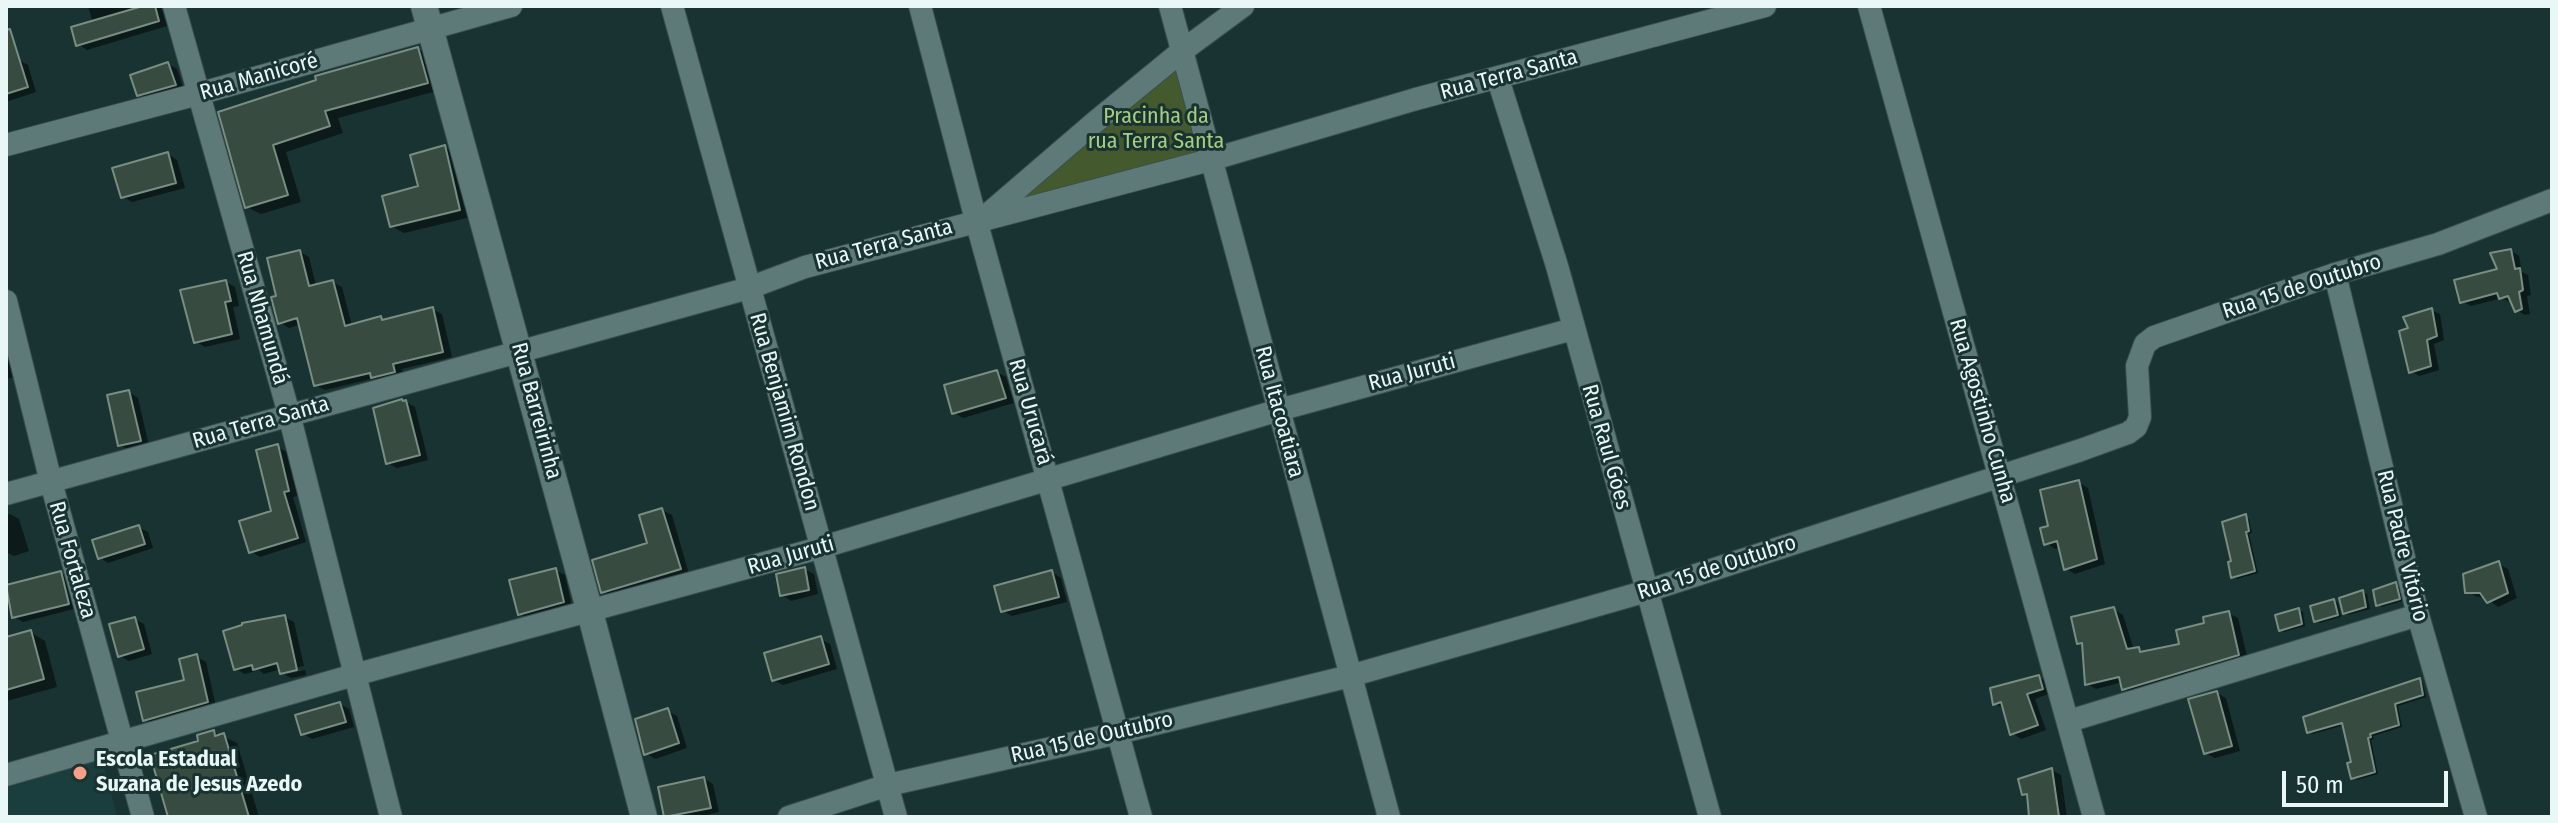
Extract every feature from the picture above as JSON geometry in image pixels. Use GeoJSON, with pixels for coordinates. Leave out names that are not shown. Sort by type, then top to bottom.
{"type":"FeatureCollection","features":[{"type":"Feature","properties":{"kind":"street","name":"Rua Nhamundá"},"geometry":{"type":"LineString","coordinates":[[174,6],[289,414],[391,817]]}},
{"type":"Feature","properties":{"kind":"street","name":"Rua Manicoré"},"geometry":{"type":"LineString","coordinates":[[6,145],[198,94],[427,17],[511,6]]}},
{"type":"Feature","properties":{"kind":"street","name":"Rua Benjamim Rondon"},"geometry":{"type":"LineString","coordinates":[[672,6],[896,817]]}},
{"type":"Feature","properties":{"kind":"street","name":"Rua Urucará"},"geometry":{"type":"LineString","coordinates":[[920,6],[1141,817]]}},
{"type":"Feature","properties":{"kind":"street","name":"Rua Itacoatiara"},"geometry":{"type":"LineString","coordinates":[[1170,6],[1389,817]]}},
{"type":"Feature","properties":{"kind":"street"},"geometry":{"type":"LineString","coordinates":[[980,219],[1182,51],[1243,6]]}},
{"type":"Feature","properties":{"kind":"street","name":"Rua Terra Santa"},"geometry":{"type":"LineString","coordinates":[[6,494],[749,288],[805,267],[1210,160],[1416,99],[1765,6]]}},
{"type":"Feature","properties":{"kind":"street","name":"Rua Agostinho Cunha"},"geometry":{"type":"LineString","coordinates":[[1869,6],[2094,817]]}},
{"type":"Feature","properties":{"kind":"street","name":"Rua Barreirinha"},"geometry":{"type":"LineString","coordinates":[[427,17],[644,817]]}},
{"type":"Feature","properties":{"kind":"street","name":"Rua Raul Góes"},"geometry":{"type":"LineString","coordinates":[[1498,79],[1557,266],[1710,817]]}},
{"type":"Feature","properties":{"kind":"street","name":"Rua 15 de Outubro"},"geometry":{"type":"LineString","coordinates":[[789,817],[888,785],[1350,676],[1647,591],[2128,433],[2136,427],[2140,417],[2137,366],[2145,344],[2154,337],[2335,274],[2438,244],[2552,200]]}},
{"type":"Feature","properties":{"kind":"street","name":"Rua Padre Vitório"},"geometry":{"type":"LineString","coordinates":[[2335,274],[2418,615],[2476,817]]}},
{"type":"Feature","properties":{"kind":"street","name":"Rua Fortaleza"},"geometry":{"type":"LineString","coordinates":[[6,301],[51,482],[143,817]]}},
{"type":"Feature","properties":{"kind":"street","name":"Rua Juruti"},"geometry":{"type":"LineString","coordinates":[[6,775],[354,675],[823,547],[1279,410],[1573,329]]}},
{"type":"Feature","properties":{"kind":"street"},"geometry":{"type":"LineString","coordinates":[[2069,721],[2418,615]]}},
{"type":"Feature","properties":{"kind":"shaded area","name":"Escola Estadual Suzana de Jesus Azedo"},"geometry":{"type":"Polygon","coordinates":[[[102,758],[117,817],[6,817],[6,788],[102,758]]]}},
{"type":"Feature","properties":{"kind":"green space","name":"Pracinha da rua Terra Santa"},"geometry":{"type":"Polygon","coordinates":[[[1180,55],[1210,161],[977,220],[1180,55]]]}},
{"type":"Feature","properties":{"kind":"building"},"geometry":{"type":"Polygon","coordinates":[[[143,6],[155,6],[159,21],[76,46],[71,27],[143,6]]]}},
{"type":"Feature","properties":{"kind":"building"},"geometry":{"type":"Polygon","coordinates":[[[10,29],[28,87],[6,94],[6,30],[10,29]]]}},
{"type":"Feature","properties":{"kind":"building"},"geometry":{"type":"Polygon","coordinates":[[[418,47],[428,83],[325,111],[330,126],[273,145],[288,195],[245,208],[218,112],[316,80],[315,76],[418,47]]]}},
{"type":"Feature","properties":{"kind":"building"},"geometry":{"type":"Polygon","coordinates":[[[168,62],[176,85],[137,96],[130,75],[168,62]]]}},
{"type":"Feature","properties":{"kind":"building"},"geometry":{"type":"Polygon","coordinates":[[[445,145],[460,210],[390,227],[382,196],[418,186],[410,155],[445,145]]]}},
{"type":"Feature","properties":{"kind":"building"},"geometry":{"type":"Polygon","coordinates":[[[168,152],[176,183],[121,198],[112,168],[168,152]]]}},
{"type":"Feature","properties":{"kind":"building"},"geometry":{"type":"Polygon","coordinates":[[[2511,249],[2515,269],[2520,268],[2522,309],[2515,312],[2508,296],[2499,299],[2497,293],[2460,303],[2454,280],[2497,269],[2490,253],[2511,249]]]}},
{"type":"Feature","properties":{"kind":"building"},"geometry":{"type":"Polygon","coordinates":[[[300,250],[309,286],[333,280],[345,326],[433,307],[443,352],[393,364],[395,372],[371,378],[370,373],[314,386],[297,318],[278,324],[271,297],[276,296],[267,258],[300,250]]]}},
{"type":"Feature","properties":{"kind":"building"},"geometry":{"type":"Polygon","coordinates":[[[226,280],[231,301],[225,302],[232,334],[194,343],[180,290],[226,280]]]}},
{"type":"Feature","properties":{"kind":"building"},"geometry":{"type":"Polygon","coordinates":[[[2432,308],[2437,336],[2427,340],[2431,366],[2409,373],[2399,331],[2408,328],[2403,317],[2432,308]]]}},
{"type":"Feature","properties":{"kind":"building"},"geometry":{"type":"Polygon","coordinates":[[[997,370],[1006,398],[952,414],[944,385],[997,370]]]}},
{"type":"Feature","properties":{"kind":"building"},"geometry":{"type":"Polygon","coordinates":[[[129,390],[141,441],[118,446],[107,395],[129,390]]]}},
{"type":"Feature","properties":{"kind":"building"},"geometry":{"type":"Polygon","coordinates":[[[406,400],[420,455],[386,464],[373,408],[406,400]]]}},
{"type":"Feature","properties":{"kind":"building"},"geometry":{"type":"Polygon","coordinates":[[[278,444],[289,491],[284,492],[298,538],[249,553],[239,521],[271,511],[256,450],[278,444]]]}},
{"type":"Feature","properties":{"kind":"building"},"geometry":{"type":"Polygon","coordinates":[[[2079,480],[2097,559],[2064,570],[2057,541],[2044,545],[2040,528],[2048,526],[2040,490],[2079,480]]]}},
{"type":"Feature","properties":{"kind":"building"},"geometry":{"type":"Polygon","coordinates":[[[662,508],[681,569],[601,593],[592,560],[647,543],[639,515],[662,508]]]}},
{"type":"Feature","properties":{"kind":"building"},"geometry":{"type":"Polygon","coordinates":[[[2246,514],[2249,531],[2246,532],[2255,571],[2231,578],[2228,562],[2231,561],[2222,522],[2246,514]]]}},
{"type":"Feature","properties":{"kind":"building"},"geometry":{"type":"Polygon","coordinates":[[[139,525],[145,544],[98,559],[92,540],[139,525]]]}},
{"type":"Feature","properties":{"kind":"building"},"geometry":{"type":"Polygon","coordinates":[[[2499,561],[2508,593],[2487,603],[2480,593],[2465,593],[2463,574],[2499,561]]]}},
{"type":"Feature","properties":{"kind":"building"},"geometry":{"type":"Polygon","coordinates":[[[805,567],[809,590],[780,596],[776,574],[805,567]]]}},
{"type":"Feature","properties":{"kind":"building"},"geometry":{"type":"Polygon","coordinates":[[[556,568],[564,602],[518,615],[509,580],[556,568]]]}},
{"type":"Feature","properties":{"kind":"building"},"geometry":{"type":"Polygon","coordinates":[[[1052,570],[1059,597],[1001,612],[994,586],[1052,570]]]}},
{"type":"Feature","properties":{"kind":"building"},"geometry":{"type":"Polygon","coordinates":[[[61,571],[69,604],[12,618],[6,585],[61,571]]]}},
{"type":"Feature","properties":{"kind":"building"},"geometry":{"type":"Polygon","coordinates":[[[2396,582],[2400,599],[2376,606],[2373,590],[2396,582]]]}},
{"type":"Feature","properties":{"kind":"building"},"geometry":{"type":"Polygon","coordinates":[[[2363,590],[2366,607],[2343,614],[2339,598],[2363,590]]]}},
{"type":"Feature","properties":{"kind":"building"},"geometry":{"type":"Polygon","coordinates":[[[2334,599],[2338,615],[2314,622],[2310,606],[2334,599]]]}},
{"type":"Feature","properties":{"kind":"building"},"geometry":{"type":"Polygon","coordinates":[[[2114,607],[2127,649],[2139,647],[2140,652],[2179,644],[2176,630],[2204,623],[2203,617],[2229,611],[2239,655],[2122,690],[2119,677],[2085,685],[2082,643],[2077,644],[2071,617],[2114,607]]]}},
{"type":"Feature","properties":{"kind":"building"},"geometry":{"type":"Polygon","coordinates":[[[2299,608],[2302,624],[2279,631],[2275,615],[2299,608]]]}},
{"type":"Feature","properties":{"kind":"building"},"geometry":{"type":"Polygon","coordinates":[[[285,615],[297,670],[280,674],[277,663],[253,670],[252,665],[234,670],[223,631],[242,623],[285,615]]]}},
{"type":"Feature","properties":{"kind":"building"},"geometry":{"type":"Polygon","coordinates":[[[135,617],[144,649],[118,657],[109,624],[135,617]]]}},
{"type":"Feature","properties":{"kind":"building"},"geometry":{"type":"Polygon","coordinates":[[[31,630],[44,679],[6,690],[6,637],[31,630]]]}},
{"type":"Feature","properties":{"kind":"building"},"geometry":{"type":"Polygon","coordinates":[[[821,636],[829,664],[772,681],[764,653],[821,636]]]}},
{"type":"Feature","properties":{"kind":"building"},"geometry":{"type":"Polygon","coordinates":[[[197,654],[208,702],[143,721],[136,692],[184,680],[179,659],[197,654]]]}},
{"type":"Feature","properties":{"kind":"building"},"geometry":{"type":"Polygon","coordinates":[[[2039,675],[2043,689],[2027,694],[2038,725],[2010,735],[2001,702],[1993,705],[1990,688],[2039,675]]]}},
{"type":"Feature","properties":{"kind":"building"},"geometry":{"type":"Polygon","coordinates":[[[2420,678],[2423,695],[2395,704],[2399,725],[2370,734],[2368,738],[2375,772],[2351,779],[2347,763],[2351,762],[2342,723],[2307,733],[2303,717],[2420,678]]]}},
{"type":"Feature","properties":{"kind":"building"},"geometry":{"type":"Polygon","coordinates":[[[2217,691],[2232,746],[2204,754],[2188,699],[2217,691]]]}},
{"type":"Feature","properties":{"kind":"building"},"geometry":{"type":"Polygon","coordinates":[[[340,702],[346,722],[301,735],[295,715],[340,702]]]}},
{"type":"Feature","properties":{"kind":"building"},"geometry":{"type":"Polygon","coordinates":[[[668,708],[679,743],[644,755],[635,719],[668,708]]]}},
{"type":"Feature","properties":{"kind":"building"},"geometry":{"type":"Polygon","coordinates":[[[214,730],[215,736],[224,733],[249,817],[168,817],[150,755],[198,741],[197,735],[214,730]]]}},
{"type":"Feature","properties":{"kind":"building"},"geometry":{"type":"Polygon","coordinates":[[[2052,768],[2059,817],[2029,817],[2027,794],[2022,795],[2018,779],[2052,768]]]}},
{"type":"Feature","properties":{"kind":"building"},"geometry":{"type":"Polygon","coordinates":[[[704,777],[711,808],[664,817],[658,787],[704,777]]]}},
{"type":"Feature","properties":{"kind":"place","name":"Escola Estadual Suzana de Jesus Azedo"},"geometry":{"type":"Point","coordinates":[80,773]}}]}
